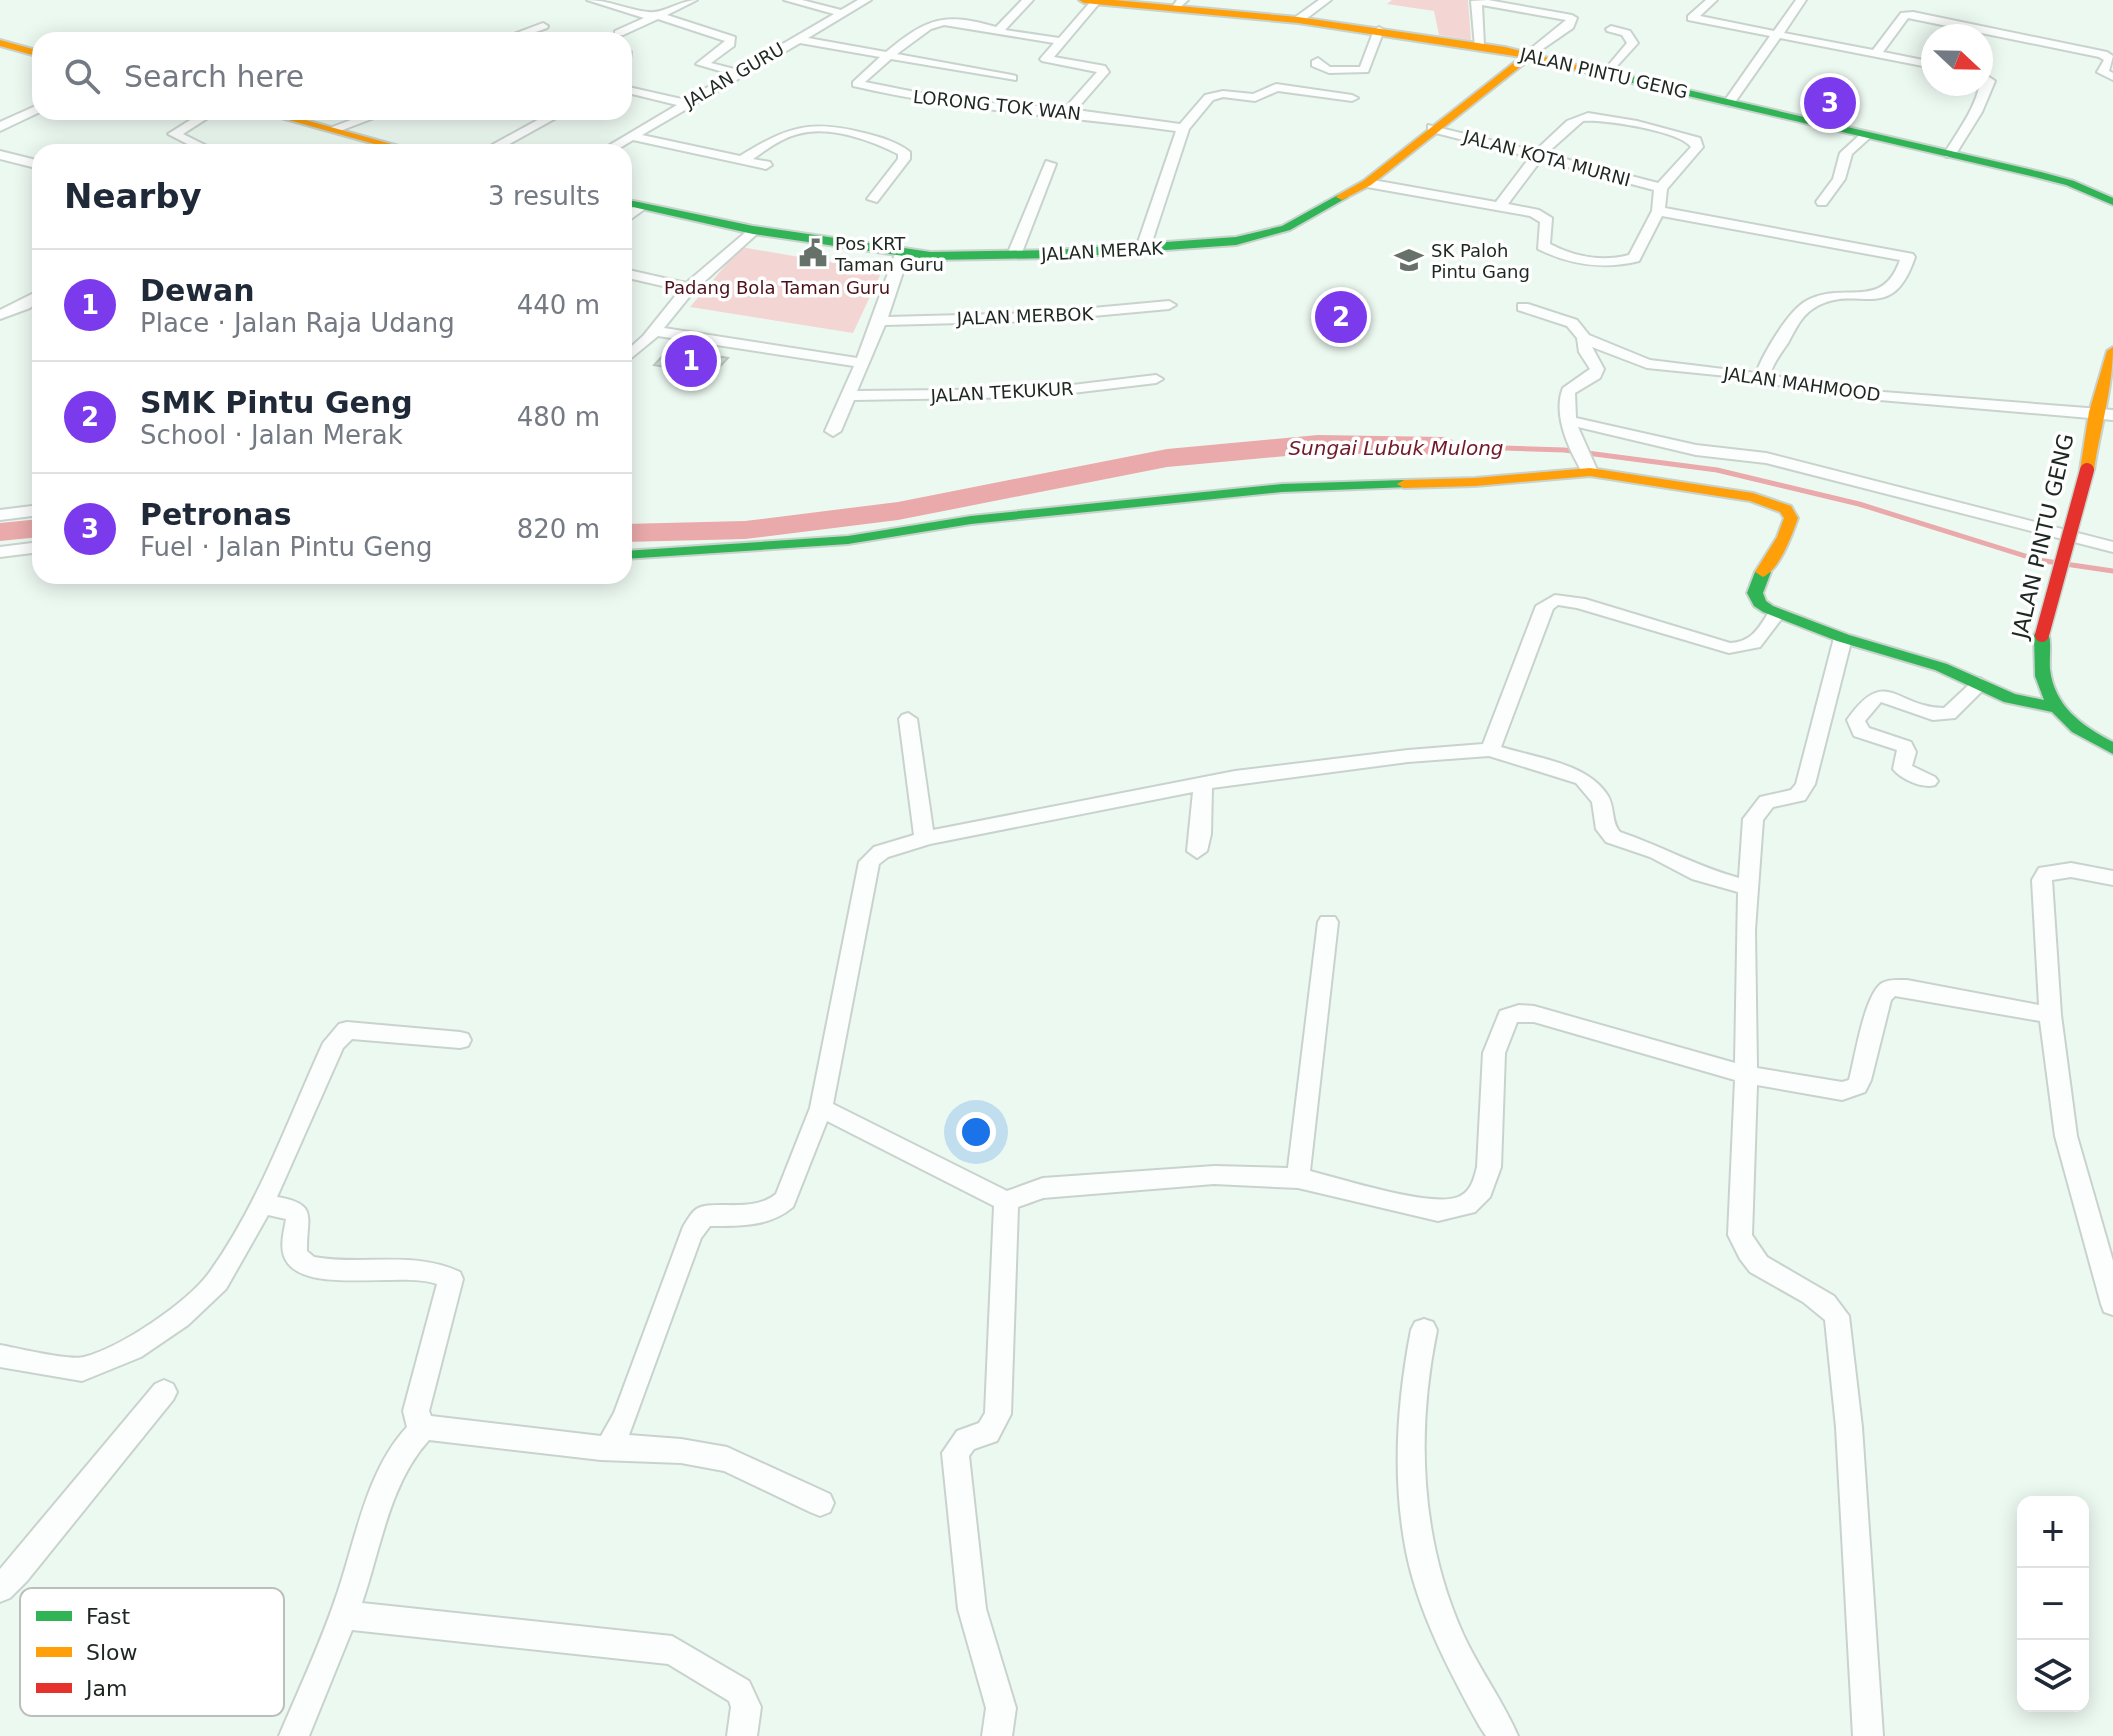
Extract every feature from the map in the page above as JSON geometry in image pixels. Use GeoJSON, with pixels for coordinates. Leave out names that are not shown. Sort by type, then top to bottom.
{"type":"FeatureCollection","features":[{"type":"Feature","properties":{"kind":"street"},"geometry":{"type":"LineString","coordinates":[[592,0],[731,39],[730,44],[702,64],[737,73]]}},
{"type":"Feature","properties":{"kind":"street"},"geometry":{"type":"LineString","coordinates":[[621,32],[692,0]]}},
{"type":"Feature","properties":{"kind":"street"},"geometry":{"type":"LineString","coordinates":[[789,0],[841,13]]}},
{"type":"Feature","properties":{"kind":"street","name":"JALAN GURU"},"geometry":{"type":"LineString","coordinates":[[617,144],[866,0]]}},
{"type":"Feature","properties":{"kind":"street"},"geometry":{"type":"LineString","coordinates":[[1000,29],[1028,0]]}},
{"type":"Feature","properties":{"kind":"street"},"geometry":{"type":"LineString","coordinates":[[1298,20],[1326,0]]}},
{"type":"Feature","properties":{"kind":"street"},"geometry":{"type":"LineString","coordinates":[[1712,0],[1692,18],[1921,62]]}},
{"type":"Feature","properties":{"kind":"street"},"geometry":{"type":"LineString","coordinates":[[1729,103],[1801,0]]}},
{"type":"Feature","properties":{"kind":"street"},"geometry":{"type":"LineString","coordinates":[[1068,112],[1103,72],[1101,68],[1046,59],[1090,1]]}},
{"type":"Feature","properties":{"kind":"street","name":"JALAN PINTU GENG"},"geometry":{"type":"LineString","coordinates":[[1090,1],[1180,3],[1479,45],[2070,183],[2112,201]]}},
{"type":"Feature","properties":{"kind":"street"},"geometry":{"type":"LineString","coordinates":[[1479,45],[1476,1],[1572,18],[1569,26],[1528,56]]}},
{"type":"Feature","properties":{"kind":"street"},"geometry":{"type":"LineString","coordinates":[[1876,53],[1905,15],[1916,12],[2103,54],[2110,59],[2103,72],[2113,77]]}},
{"type":"Feature","properties":{"kind":"street"},"geometry":{"type":"LineString","coordinates":[[892,56],[922,28],[951,22],[1000,29],[1008,35],[1061,41]]}},
{"type":"Feature","properties":{"kind":"street"},"geometry":{"type":"LineString","coordinates":[[526,32],[543,26]]}},
{"type":"Feature","properties":{"kind":"street"},"geometry":{"type":"LineString","coordinates":[[1607,74],[1633,43],[1626,33],[1611,29]]}},
{"type":"Feature","properties":{"kind":"street"},"geometry":{"type":"LineString","coordinates":[[1318,61],[1318,66],[1324,70],[1364,70],[1379,30]]}},
{"type":"Feature","properties":{"kind":"street","name":"LORONG TOK WAN"},"geometry":{"type":"LineString","coordinates":[[796,39],[1012,78]]}},
{"type":"Feature","properties":{"kind":"street"},"geometry":{"type":"LineString","coordinates":[[0,43],[32,52]]}},
{"type":"Feature","properties":{"kind":"street","name":"LORONG TOK WAN"},"geometry":{"type":"LineString","coordinates":[[892,56],[857,84],[885,92],[960,104],[1068,112],[1183,128]]}},
{"type":"Feature","properties":{"kind":"street","name":"JALAN MERAK"},"geometry":{"type":"LineString","coordinates":[[632,204],[753,230],[902,254],[970,258],[1211,245],[1262,236],[1309,217],[1367,183],[1432,128],[1528,56]]}},
{"type":"Feature","properties":{"kind":"street"},"geometry":{"type":"LineString","coordinates":[[1143,248],[1183,128],[1215,93],[1255,98],[1276,87],[1352,98]]}},
{"type":"Feature","properties":{"kind":"street"},"geometry":{"type":"LineString","coordinates":[[632,91],[685,103]]}},
{"type":"Feature","properties":{"kind":"street"},"geometry":{"type":"LineString","coordinates":[[1950,154],[1985,96]]}},
{"type":"Feature","properties":{"kind":"street"},"geometry":{"type":"LineString","coordinates":[[0,127],[32,111]]}},
{"type":"Feature","properties":{"kind":"street"},"geometry":{"type":"LineString","coordinates":[[1367,183],[1501,205],[1543,218],[1547,221],[1543,246],[1555,253],[1613,263],[1634,258],[1658,211],[1661,188],[1697,147],[1696,141],[1585,116],[1525,167],[1501,205]]}},
{"type":"Feature","properties":{"kind":"street"},"geometry":{"type":"LineString","coordinates":[[196,144],[174,134],[198,120]]}},
{"type":"Feature","properties":{"kind":"street"},"geometry":{"type":"LineString","coordinates":[[297,120],[386,144]]}},
{"type":"Feature","properties":{"kind":"street"},"geometry":{"type":"LineString","coordinates":[[333,129],[360,120]]}},
{"type":"Feature","properties":{"kind":"street"},"geometry":{"type":"LineString","coordinates":[[500,144],[546,120]]}},
{"type":"Feature","properties":{"kind":"street"},"geometry":{"type":"LineString","coordinates":[[742,160],[787,134],[805,128],[865,138],[904,152],[904,159],[873,199]]}},
{"type":"Feature","properties":{"kind":"street","name":"JALAN KOTA MURNI"},"geometry":{"type":"LineString","coordinates":[[1432,128],[1661,188]]}},
{"type":"Feature","properties":{"kind":"street"},"geometry":{"type":"LineString","coordinates":[[1822,202],[1839,179],[1846,153],[1868,134]]}},
{"type":"Feature","properties":{"kind":"street"},"geometry":{"type":"LineString","coordinates":[[630,136],[766,165]]}},
{"type":"Feature","properties":{"kind":"street"},"geometry":{"type":"LineString","coordinates":[[0,155],[32,163]]}},
{"type":"Feature","properties":{"kind":"street"},"geometry":{"type":"LineString","coordinates":[[1014,255],[1050,164]]}},
{"type":"Feature","properties":{"kind":"street"},"geometry":{"type":"LineString","coordinates":[[632,214],[643,206]]}},
{"type":"Feature","properties":{"kind":"street"},"geometry":{"type":"LineString","coordinates":[[1658,211],[1812,233],[1908,257],[1905,274],[1897,285],[1882,295],[1833,297],[1814,302],[1803,310],[1770,356],[1762,378]]}},
{"type":"Feature","properties":{"kind":"street"},"geometry":{"type":"LineString","coordinates":[[632,351],[654,331],[689,288],[753,230]]}},
{"type":"Feature","properties":{"kind":"street"},"geometry":{"type":"LineString","coordinates":[[833,431],[880,321],[902,254]]}},
{"type":"Feature","properties":{"kind":"street"},"geometry":{"type":"LineString","coordinates":[[632,275],[689,288]]}},
{"type":"Feature","properties":{"kind":"street"},"geometry":{"type":"LineString","coordinates":[[0,315],[32,302]]}},
{"type":"Feature","properties":{"kind":"street","name":"JALAN MERBOK"},"geometry":{"type":"LineString","coordinates":[[880,321],[1038,317],[1169,305]]}},
{"type":"Feature","properties":{"kind":"street","name":"JALAN MAHMOOD"},"geometry":{"type":"LineString","coordinates":[[1523,307],[1572,323],[1584,338],[1647,364],[1762,378],[1845,393],[2104,414]]}},
{"type":"Feature","properties":{"kind":"street"},"geometry":{"type":"LineString","coordinates":[[654,331],[863,363]]}},
{"type":"Feature","properties":{"kind":"street"},"geometry":{"type":"LineString","coordinates":[[1584,338],[1586,352],[1597,369],[1595,375],[1568,391],[1566,410],[1587,467]]}},
{"type":"Feature","properties":{"kind":"street","name":"JALAN PINTU GENG"},"geometry":{"type":"LineString","coordinates":[[2052,707],[2039,669],[2042,635],[2104,414],[2113,351]]}},
{"type":"Feature","properties":{"kind":"street","name":"JALAN TEKUKUR"},"geometry":{"type":"LineString","coordinates":[[848,396],[1039,393],[1156,379]]}},
{"type":"Feature","properties":{"kind":"street"},"geometry":{"type":"LineString","coordinates":[[1572,429],[1696,450],[1750,455],[1837,474],[2113,547]]}},
{"type":"Feature","properties":{"kind":"street"},"geometry":{"type":"LineString","coordinates":[[632,554],[848,540],[971,520],[1282,488],[1475,482],[1587,467],[1753,497],[1786,509],[1791,518],[1790,528],[1768,560],[1755,593],[1759,603],[1843,638],[1941,667],[2010,698],[2052,707],[2082,732],[2113,749]]}},
{"type":"Feature","properties":{"kind":"street"},"geometry":{"type":"LineString","coordinates":[[0,515],[32,511]]}},
{"type":"Feature","properties":{"kind":"street"},"geometry":{"type":"LineString","coordinates":[[0,552],[32,548]]}},
{"type":"Feature","properties":{"kind":"street"},"geometry":{"type":"LineString","coordinates":[[1490,750],[1545,606],[1550,602],[1579,603],[1729,648],[1752,647],[1759,642],[1777,613]]}},
{"type":"Feature","properties":{"kind":"street"},"geometry":{"type":"LineString","coordinates":[[1843,638],[1805,784],[1798,795],[1767,802],[1753,819],[1745,930],[1746,1075],[1740,1235],[1747,1255],[1768,1272],[1827,1302],[1837,1316],[1841,1331],[1868,1736]]}},
{"type":"Feature","properties":{"kind":"street"},"geometry":{"type":"LineString","coordinates":[[1928,781],[1902,769],[1907,752],[1904,746],[1861,732],[1856,720],[1876,697],[1882,696],[1933,714],[1949,714],[1980,684]]}},
{"type":"Feature","properties":{"kind":"street"},"geometry":{"type":"LineString","coordinates":[[908,719],[924,838]]}},
{"type":"Feature","properties":{"kind":"street"},"geometry":{"type":"LineString","coordinates":[[609,1446],[625,1417],[691,1234],[704,1216],[749,1216],[774,1209],[785,1200],[821,1108],[869,862],[877,854],[917,844],[924,838],[1203,783],[1336,764],[1490,750],[1583,779],[1601,800],[1606,829],[1613,837],[1657,852],[1699,874],[1748,888]]}},
{"type":"Feature","properties":{"kind":"street"},"geometry":{"type":"LineString","coordinates":[[1197,851],[1201,834],[1203,783]]}},
{"type":"Feature","properties":{"kind":"street"},"geometry":{"type":"LineString","coordinates":[[2113,878],[2063,869],[2046,873],[2042,880],[2050,1015],[2066,1136],[2105,1254],[2113,1304]]}},
{"type":"Feature","properties":{"kind":"street"},"geometry":{"type":"LineString","coordinates":[[1298,1178],[1328,922]]}},
{"type":"Feature","properties":{"kind":"street"},"geometry":{"type":"LineString","coordinates":[[821,1108],[1006,1201],[1043,1188],[1214,1175],[1298,1178],[1438,1211],[1467,1205],[1482,1190],[1489,1167],[1494,1053],[1508,1017],[1519,1013],[1534,1014],[1746,1075],[1842,1091],[1857,1086],[1881,997],[1890,988],[1907,988],[2050,1015]]}},
{"type":"Feature","properties":{"kind":"street"},"geometry":{"type":"LineString","coordinates":[[0,1356],[82,1370],[132,1349],[179,1317],[217,1282],[262,1204],[334,1043],[347,1030],[460,1040]]}},
{"type":"Feature","properties":{"kind":"street"},"geometry":{"type":"LineString","coordinates":[[997,1736],[1001,1708],[972,1609],[955,1453],[966,1439],[988,1433],[998,1414],[1006,1201]]}},
{"type":"Feature","properties":{"kind":"street"},"geometry":{"type":"LineString","coordinates":[[262,1204],[292,1209],[298,1217],[294,1251],[298,1260],[306,1266],[327,1269],[420,1268],[451,1279],[416,1411],[417,1420],[424,1427],[601,1448],[681,1451],[727,1459],[820,1503]]}},
{"type":"Feature","properties":{"kind":"street"},"geometry":{"type":"LineString","coordinates":[[1424,1330],[1414,1375],[1409,1434],[1420,1552],[1461,1656],[1503,1736]]}},
{"type":"Feature","properties":{"kind":"street"},"geometry":{"type":"LineString","coordinates":[[0,1588],[36,1550],[164,1392]]}},
{"type":"Feature","properties":{"kind":"street"},"geometry":{"type":"LineString","coordinates":[[294,1736],[344,1615],[388,1483],[408,1445],[424,1427]]}},
{"type":"Feature","properties":{"kind":"street"},"geometry":{"type":"LineString","coordinates":[[344,1615],[677,1652],[739,1691],[746,1707],[742,1736]]}},
{"type":"Feature","properties":{"kind":"green space"},"geometry":{"type":"Polygon","coordinates":[[[1392,0],[1468,0],[1471,40],[1439,35],[1434,11],[1387,4],[1392,0]]]}},
{"type":"Feature","properties":{"kind":"green space","name":"Padang Bola Taman Guru"},"geometry":{"type":"Polygon","coordinates":[[[741,247],[882,271],[853,333],[690,307],[741,247]]]}},
{"type":"Feature","properties":{"kind":"building"},"geometry":{"type":"Polygon","coordinates":[[[670,348],[728,358],[712,375],[654,365],[670,348]]]}},
{"type":"Feature","properties":{"kind":"waterway","name":"Sungai Lubuk Mulong"},"geometry":{"type":"LineString","coordinates":[[632,533],[745,530],[898,511],[1167,458],[1318,444],[1443,446]]}},
{"type":"Feature","properties":{"kind":"waterway","name":"Sungai Lubuk Mulong"},"geometry":{"type":"LineString","coordinates":[[1443,446],[1564,450],[1717,470],[1859,504],[2038,560],[2113,571]]}},
{"type":"Feature","properties":{"kind":"waterway","name":"Sungai Lubuk Mulong"},"geometry":{"type":"LineString","coordinates":[[0,532],[32,529]]}},
{"type":"Feature","properties":{"kind":"traffic: fast"},"geometry":{"type":"LineString","coordinates":[[1615,76],[2037,174],[2070,183],[2113,202]]}},
{"type":"Feature","properties":{"kind":"traffic: fast"},"geometry":{"type":"LineString","coordinates":[[632,204],[753,230],[931,256],[1055,254],[1236,241],[1286,228],[1342,197]]}},
{"type":"Feature","properties":{"kind":"traffic: fast"},"geometry":{"type":"LineString","coordinates":[[632,554],[848,540],[971,520],[1282,488],[1404,484]]}},
{"type":"Feature","properties":{"kind":"traffic: fast"},"geometry":{"type":"LineString","coordinates":[[1763,572],[1755,593],[1759,603],[1768,609],[1843,638],[1941,667],[2010,698],[2052,707]]}},
{"type":"Feature","properties":{"kind":"traffic: fast"},"geometry":{"type":"LineString","coordinates":[[2042,635],[2043,676],[2055,706],[2078,729],[2113,749]]}},
{"type":"Feature","properties":{"kind":"traffic: slow"},"geometry":{"type":"LineString","coordinates":[[1084,0],[1298,20],[1505,50],[1615,76]]}},
{"type":"Feature","properties":{"kind":"traffic: slow"},"geometry":{"type":"LineString","coordinates":[[0,43],[32,52]]}},
{"type":"Feature","properties":{"kind":"traffic: slow"},"geometry":{"type":"LineString","coordinates":[[1342,197],[1367,183],[1528,56]]}},
{"type":"Feature","properties":{"kind":"traffic: slow"},"geometry":{"type":"LineString","coordinates":[[295,120],[385,144]]}},
{"type":"Feature","properties":{"kind":"traffic: slow"},"geometry":{"type":"LineString","coordinates":[[2087,470],[2096,412],[2113,351]]}},
{"type":"Feature","properties":{"kind":"traffic: slow"},"geometry":{"type":"LineString","coordinates":[[1404,484],[1475,482],[1590,472],[1753,497],[1786,509],[1791,518],[1784,537],[1763,572]]}},
{"type":"Feature","properties":{"kind":"traffic: jam"},"geometry":{"type":"LineString","coordinates":[[2042,635],[2087,470]]}},
{"type":"Feature","properties":{"kind":"place","name":"Petronas"},"geometry":{"type":"Point","coordinates":[1830,103]}},
{"type":"Feature","properties":{"kind":"place","name":"Pos KRT Taman Guru"},"geometry":{"type":"Point","coordinates":[813,253]}},
{"type":"Feature","properties":{"kind":"place","name":"SK Paloh Pintu Gang"},"geometry":{"type":"Point","coordinates":[1409,260]}},
{"type":"Feature","properties":{"kind":"place","name":"SMK Pintu Geng"},"geometry":{"type":"Point","coordinates":[1341,317]}},
{"type":"Feature","properties":{"kind":"place","name":"Dewan"},"geometry":{"type":"Point","coordinates":[691,361]}}]}
